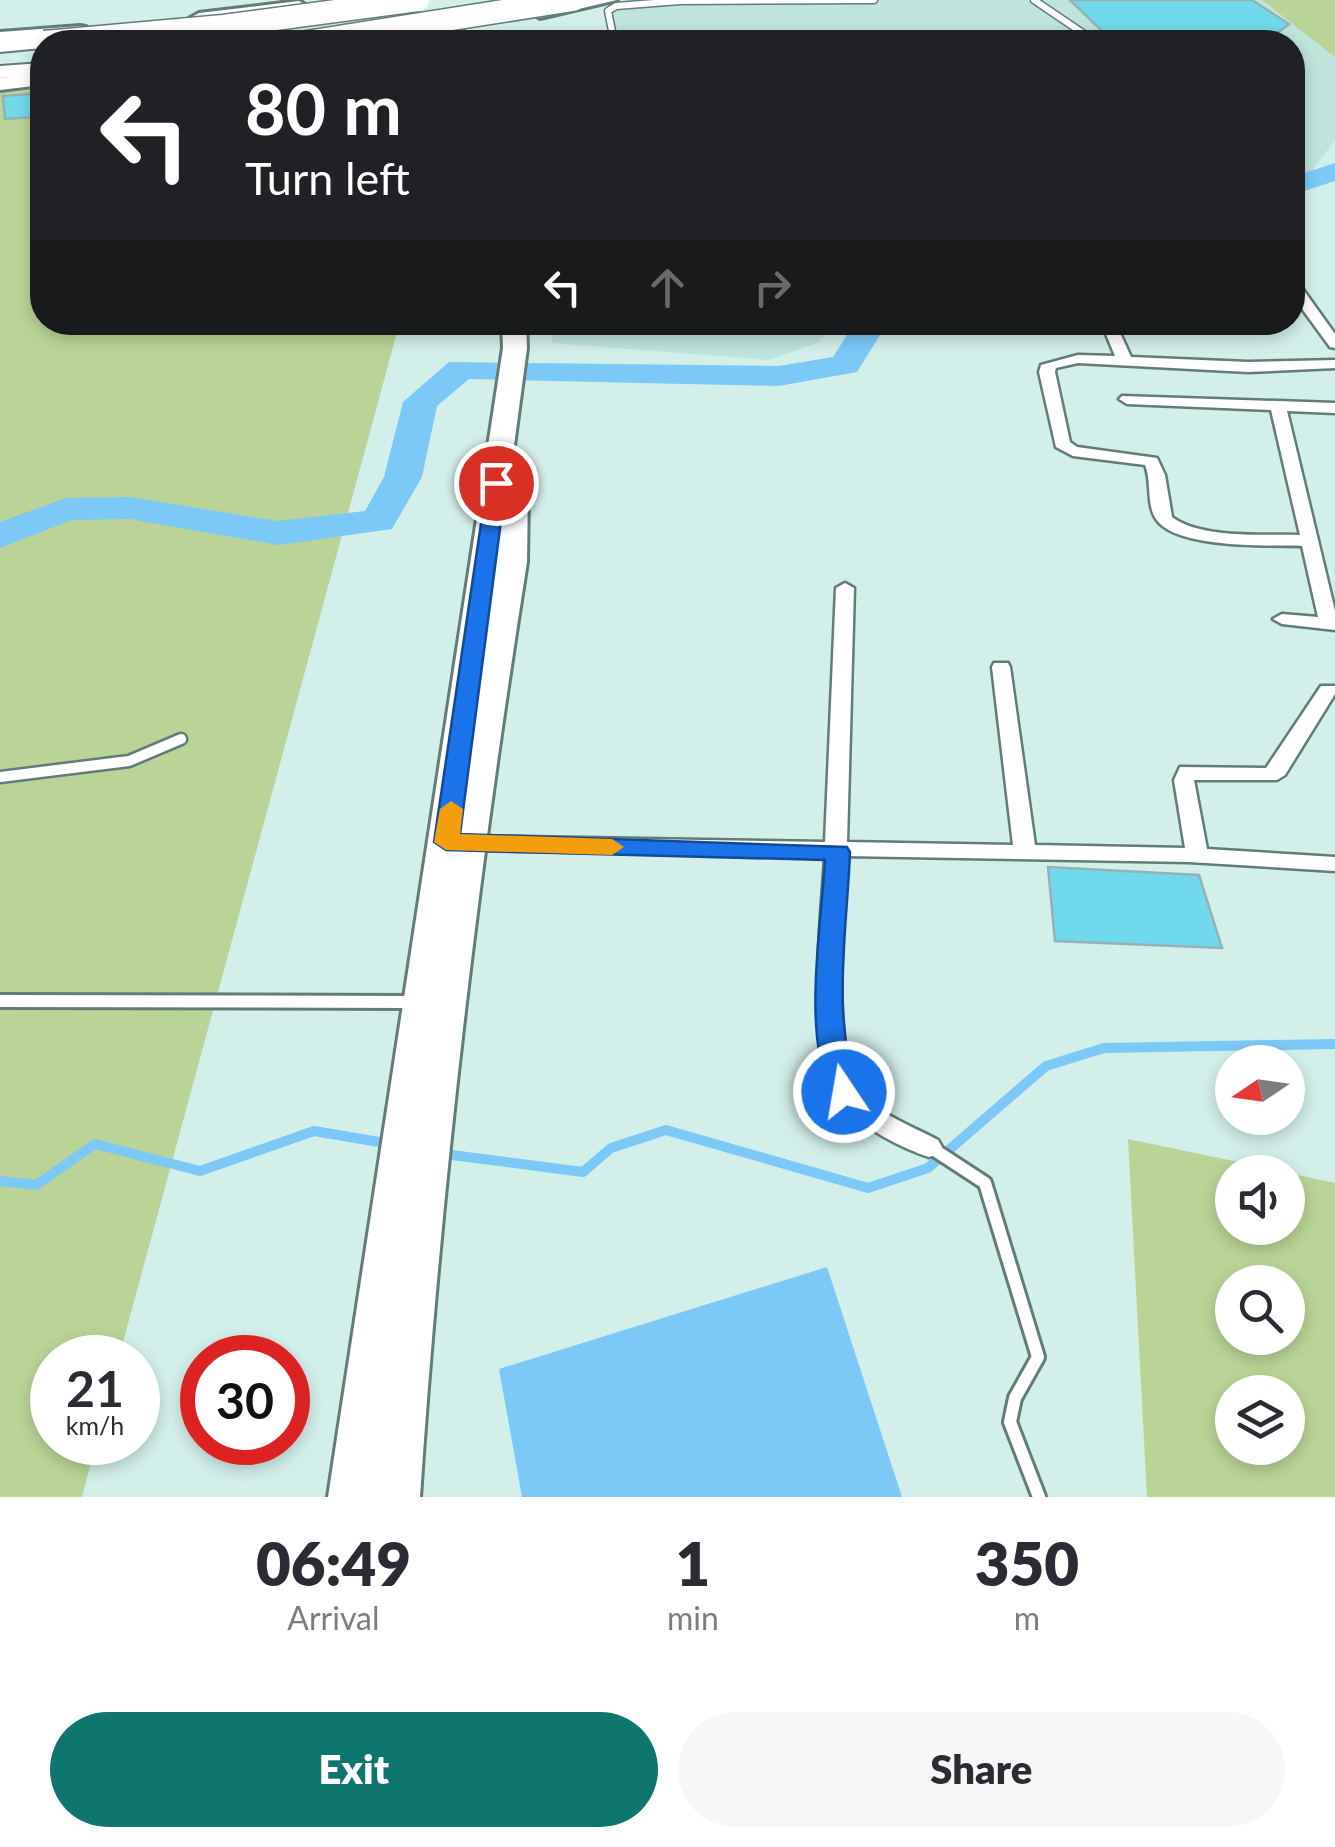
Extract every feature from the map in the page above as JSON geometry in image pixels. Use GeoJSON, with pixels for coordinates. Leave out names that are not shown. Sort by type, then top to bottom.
{"type":"FeatureCollection","features":[{"type":"Feature","properties":{"kind":"highway"},"geometry":{"type":"LineString","coordinates":[[178,30],[418,0]]}},
{"type":"Feature","properties":{"kind":"highway"},"geometry":{"type":"LineString","coordinates":[[382,30],[573,0]]}},
{"type":"Feature","properties":{"kind":"highway"},"geometry":{"type":"LineString","coordinates":[[0,46],[30,43]]}},
{"type":"Feature","properties":{"kind":"highway"},"geometry":{"type":"LineString","coordinates":[[0,78],[30,76]]}},
{"type":"Feature","properties":{"kind":"main road"},"geometry":{"type":"LineString","coordinates":[[251,11],[278,0]]}},
{"type":"Feature","properties":{"kind":"main road"},"geometry":{"type":"LineString","coordinates":[[79,30],[355,0]]}},
{"type":"Feature","properties":{"kind":"main road"},"geometry":{"type":"LineString","coordinates":[[451,30],[609,0]]}},
{"type":"Feature","properties":{"kind":"main road"},"geometry":{"type":"LineString","coordinates":[[302,3],[326,30]]}},
{"type":"Feature","properties":{"kind":"main road"},"geometry":{"type":"LineString","coordinates":[[0,35],[30,33]]}},
{"type":"Feature","properties":{"kind":"main road"},"geometry":{"type":"LineString","coordinates":[[396,1497],[420,1113],[419,1002],[458,843],[513,562],[521,369],[516,335]]}},
{"type":"Feature","properties":{"kind":"main road"},"geometry":{"type":"LineString","coordinates":[[521,369],[531,335]]}},
{"type":"Feature","properties":{"kind":"main road"},"geometry":{"type":"LineString","coordinates":[[352,1497],[390,1233],[420,1113],[458,843]]}},
{"type":"Feature","properties":{"kind":"street"},"geometry":{"type":"LineString","coordinates":[[1305,302],[1335,344]]}},
{"type":"Feature","properties":{"kind":"street"},"geometry":{"type":"LineString","coordinates":[[1114,335],[1125,361]]}},
{"type":"Feature","properties":{"kind":"street"},"geometry":{"type":"LineString","coordinates":[[1310,540],[1181,532],[1163,517],[1157,470],[1151,461],[1073,451],[1062,444],[1048,365],[1078,359],[1248,367],[1335,364]]}},
{"type":"Feature","properties":{"kind":"street"},"geometry":{"type":"LineString","coordinates":[[1127,399],[1335,408]]}},
{"type":"Feature","properties":{"kind":"street"},"geometry":{"type":"LineString","coordinates":[[1278,406],[1332,624],[1282,620]]}},
{"type":"Feature","properties":{"kind":"street"},"geometry":{"type":"LineString","coordinates":[[845,588],[830,1007],[836,1069],[844,1092],[870,1115],[929,1146]]}},
{"type":"Feature","properties":{"kind":"street"},"geometry":{"type":"LineString","coordinates":[[1002,667],[1025,854]]}},
{"type":"Feature","properties":{"kind":"street"},"geometry":{"type":"LineString","coordinates":[[1197,855],[1184,780],[1187,772],[1270,775],[1278,770],[1328,698]]}},
{"type":"Feature","properties":{"kind":"street"},"geometry":{"type":"LineString","coordinates":[[458,843],[1197,855],[1335,864]]}},
{"type":"Feature","properties":{"kind":"lane"},"geometry":{"type":"LineString","coordinates":[[612,30],[608,11],[616,6],[680,1],[874,0]]}},
{"type":"Feature","properties":{"kind":"lane"},"geometry":{"type":"LineString","coordinates":[[1034,0],[1078,30]]}},
{"type":"Feature","properties":{"kind":"lane"},"geometry":{"type":"LineString","coordinates":[[0,777],[128,761],[181,739]]}},
{"type":"Feature","properties":{"kind":"lane"},"geometry":{"type":"LineString","coordinates":[[0,1001],[419,1002]]}},
{"type":"Feature","properties":{"kind":"lane"},"geometry":{"type":"LineString","coordinates":[[929,1146],[984,1183],[1038,1357],[1035,1373],[1011,1405],[1008,1421],[1039,1497]]}},
{"type":"Feature","properties":{"kind":"shaded area"},"geometry":{"type":"Polygon","coordinates":[[[673,0],[1287,0],[1335,56],[1335,140],[1311,172],[1305,174],[1305,30],[613,30],[614,9],[673,0]]]}},
{"type":"Feature","properties":{"kind":"shaded area"},"geometry":{"type":"Polygon","coordinates":[[[552,335],[825,335],[819,342],[769,360],[552,343],[552,335]]]}},
{"type":"Feature","properties":{"kind":"green space"},"geometry":{"type":"Polygon","coordinates":[[[1262,0],[1335,0],[1335,57],[1262,0]]]}},
{"type":"Feature","properties":{"kind":"green space"},"geometry":{"type":"Polygon","coordinates":[[[30,91],[30,335],[396,335],[125,1335],[30,1335],[30,1465],[90,1465],[82,1497],[0,1497],[0,92],[30,91]]]}},
{"type":"Feature","properties":{"kind":"green space"},"geometry":{"type":"Polygon","coordinates":[[[1128,1139],[1215,1157],[1215,1245],[1305,1245],[1305,1177],[1335,1183],[1335,1497],[1147,1497],[1128,1139]]]}},
{"type":"Feature","properties":{"kind":"water"},"geometry":{"type":"Polygon","coordinates":[[[827,1267],[902,1497],[522,1497],[499,1369],[827,1267]]]}},
{"type":"Feature","properties":{"kind":"building"},"geometry":{"type":"Polygon","coordinates":[[[1070,0],[1252,0],[1289,24],[1281,30],[1101,30],[1070,0]]]}},
{"type":"Feature","properties":{"kind":"building"},"geometry":{"type":"Polygon","coordinates":[[[30,94],[30,117],[5,119],[3,96],[30,94]]]}},
{"type":"Feature","properties":{"kind":"building"},"geometry":{"type":"Polygon","coordinates":[[[1048,867],[1199,875],[1222,948],[1055,941],[1048,867]]]}},
{"type":"Feature","properties":{"kind":"waterway"},"geometry":{"type":"LineString","coordinates":[[1305,182],[1335,171]]}},
{"type":"Feature","properties":{"kind":"waterway"},"geometry":{"type":"LineString","coordinates":[[0,536],[66,509],[130,508],[278,533],[378,521],[403,477],[420,402],[461,369],[779,376],[845,365],[864,335]]}},
{"type":"Feature","properties":{"kind":"waterway"},"geometry":{"type":"LineString","coordinates":[[444,1154],[583,1172],[611,1148],[666,1130],[868,1188],[928,1168],[1046,1066],[1104,1048],[1335,1044]]}},
{"type":"Feature","properties":{"kind":"waterway"},"geometry":{"type":"LineString","coordinates":[[0,1181],[36,1185],[95,1144],[200,1171],[314,1131],[391,1144]]}},
{"type":"Feature","properties":{"kind":"slow traffic"},"geometry":{"type":"LineString","coordinates":[[451,809],[446,842],[612,847]]}},
{"type":"Feature","properties":{"kind":"route"},"geometry":{"type":"LineString","coordinates":[[496,483],[446,842],[838,852],[830,1007],[836,1069],[844,1092]]}}]}
